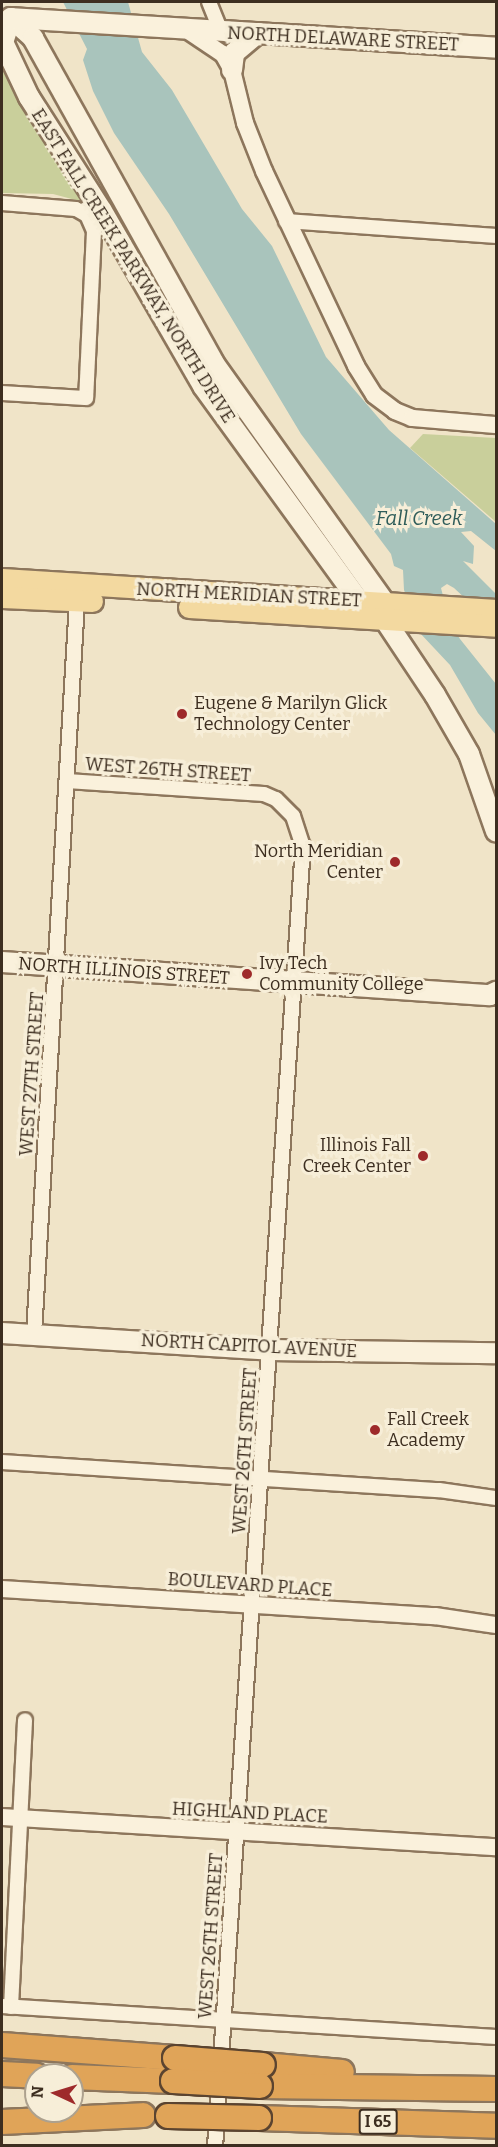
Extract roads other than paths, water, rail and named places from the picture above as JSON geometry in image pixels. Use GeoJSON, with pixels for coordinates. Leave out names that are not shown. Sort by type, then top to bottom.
{"type":"FeatureCollection","features":[{"type":"Feature","properties":{"kind":"highway"},"geometry":{"type":"LineString","coordinates":[[2,2045],[174,2069]]}},
{"type":"Feature","properties":{"kind":"highway","name":"I 65"},"geometry":{"type":"LineString","coordinates":[[84,2076],[174,2069],[262,2076],[496,2087]]}},
{"type":"Feature","properties":{"kind":"highway"},"geometry":{"type":"LineString","coordinates":[[2,2074],[24,2075]]}},
{"type":"Feature","properties":{"kind":"highway"},"geometry":{"type":"LineString","coordinates":[[2,2108],[24,2109]]}},
{"type":"Feature","properties":{"kind":"highway","name":"I 65"},"geometry":{"type":"LineString","coordinates":[[84,2112],[496,2126]]}},
{"type":"Feature","properties":{"kind":"highway"},"geometry":{"type":"LineString","coordinates":[[2,2122],[143,2115]]}},
{"type":"Feature","properties":{"kind":"main road","name":"NORTH DELAWARE STREET"},"geometry":{"type":"LineString","coordinates":[[6,12],[51,21],[186,31],[258,33],[496,48]]}},
{"type":"Feature","properties":{"kind":"main road","name":"EAST FALL CREEK PARKWAY, NORTH DRIVE"},"geometry":{"type":"LineString","coordinates":[[6,12],[33,38],[101,165],[226,381],[390,608],[462,739],[496,831]]}},
{"type":"Feature","properties":{"kind":"main road","name":"EAST FALL CREEK PARKWAY, NORTH DRIVE"},"geometry":{"type":"LineString","coordinates":[[6,12],[3,42],[29,97],[102,211],[203,386],[358,599]]}},
{"type":"Feature","properties":{"kind":"main road"},"geometry":{"type":"LineString","coordinates":[[232,70],[231,57],[237,48],[258,33]]}},
{"type":"Feature","properties":{"kind":"main road","name":"NORTH MERIDIAN STREET"},"geometry":{"type":"LineString","coordinates":[[2,579],[213,594],[358,599],[390,608],[413,621],[496,626]]}},
{"type":"Feature","properties":{"kind":"main road","name":"NORTH MERIDIAN STREET"},"geometry":{"type":"LineString","coordinates":[[2,597],[77,601],[496,610]]}},
{"type":"Feature","properties":{"kind":"main road","name":"NORTH ILLINOIS STREET"},"geometry":{"type":"LineString","coordinates":[[2,962],[490,995],[496,992]]}},
{"type":"Feature","properties":{"kind":"main road","name":"NORTH CAPITOL AVENUE"},"geometry":{"type":"LineString","coordinates":[[2,1333],[270,1350],[496,1353]]}},
{"type":"Feature","properties":{"kind":"street"},"geometry":{"type":"LineString","coordinates":[[209,2],[221,32]]}},
{"type":"Feature","properties":{"kind":"street","name":"NORTH DELAWARE STREET"},"geometry":{"type":"LineString","coordinates":[[186,31],[223,54],[232,70]]}},
{"type":"Feature","properties":{"kind":"street"},"geometry":{"type":"LineString","coordinates":[[232,70],[249,135],[286,221],[356,366],[374,395],[395,411],[420,420],[496,425]]}},
{"type":"Feature","properties":{"kind":"street"},"geometry":{"type":"LineString","coordinates":[[2,203],[76,209],[89,219],[94,231],[86,398],[2,393]]}},
{"type":"Feature","properties":{"kind":"street"},"geometry":{"type":"LineString","coordinates":[[286,221],[496,236]]}},
{"type":"Feature","properties":{"kind":"street","name":"WEST 27TH STREET"},"geometry":{"type":"LineString","coordinates":[[34,1334],[77,601]]}},
{"type":"Feature","properties":{"kind":"street","name":"WEST 26TH STREET"},"geometry":{"type":"LineString","coordinates":[[67,781],[249,792],[276,799],[285,806],[298,826],[303,846],[215,2145]]}},
{"type":"Feature","properties":{"kind":"street"},"geometry":{"type":"LineString","coordinates":[[2,1462],[439,1490],[496,1498]]}},
{"type":"Feature","properties":{"kind":"street","name":"BOULEVARD PLACE"},"geometry":{"type":"LineString","coordinates":[[2,1589],[252,1604],[496,1624]]}},
{"type":"Feature","properties":{"kind":"street"},"geometry":{"type":"LineString","coordinates":[[25,1720],[22,1818],[6,2006],[496,2037]]}},
{"type":"Feature","properties":{"kind":"street","name":"HIGHLAND PLACE"},"geometry":{"type":"LineString","coordinates":[[2,1817],[496,1847]]}},
{"type":"Feature","properties":{"kind":"water","name":"Fall Creek"},"geometry":{"type":"Polygon","coordinates":[[[63,2],[128,2],[142,52],[172,90],[242,209],[272,246],[326,357],[389,430],[496,524],[496,551],[471,531],[461,532],[474,546],[473,564],[463,561],[496,594],[496,627],[454,588],[447,584],[441,588],[450,623],[496,684],[496,735],[478,713],[450,665],[419,632],[404,590],[403,570],[394,566],[391,554],[301,434],[169,214],[114,133],[93,91],[83,60],[87,49],[63,2]]]}},
{"type":"Feature","properties":{"kind":"place","name":"Eugene & Marilyn Glick Technology Center"},"geometry":{"type":"Point","coordinates":[182,714]}},
{"type":"Feature","properties":{"kind":"place","name":"North Meridian Center"},"geometry":{"type":"Point","coordinates":[395,862]}},
{"type":"Feature","properties":{"kind":"place","name":"Ivy Tech Community College"},"geometry":{"type":"Point","coordinates":[247,974]}},
{"type":"Feature","properties":{"kind":"place","name":"Illinois Fall Creek Center"},"geometry":{"type":"Point","coordinates":[423,1156]}},
{"type":"Feature","properties":{"kind":"place","name":"Fall Creek Academy"},"geometry":{"type":"Point","coordinates":[375,1430]}}]}
